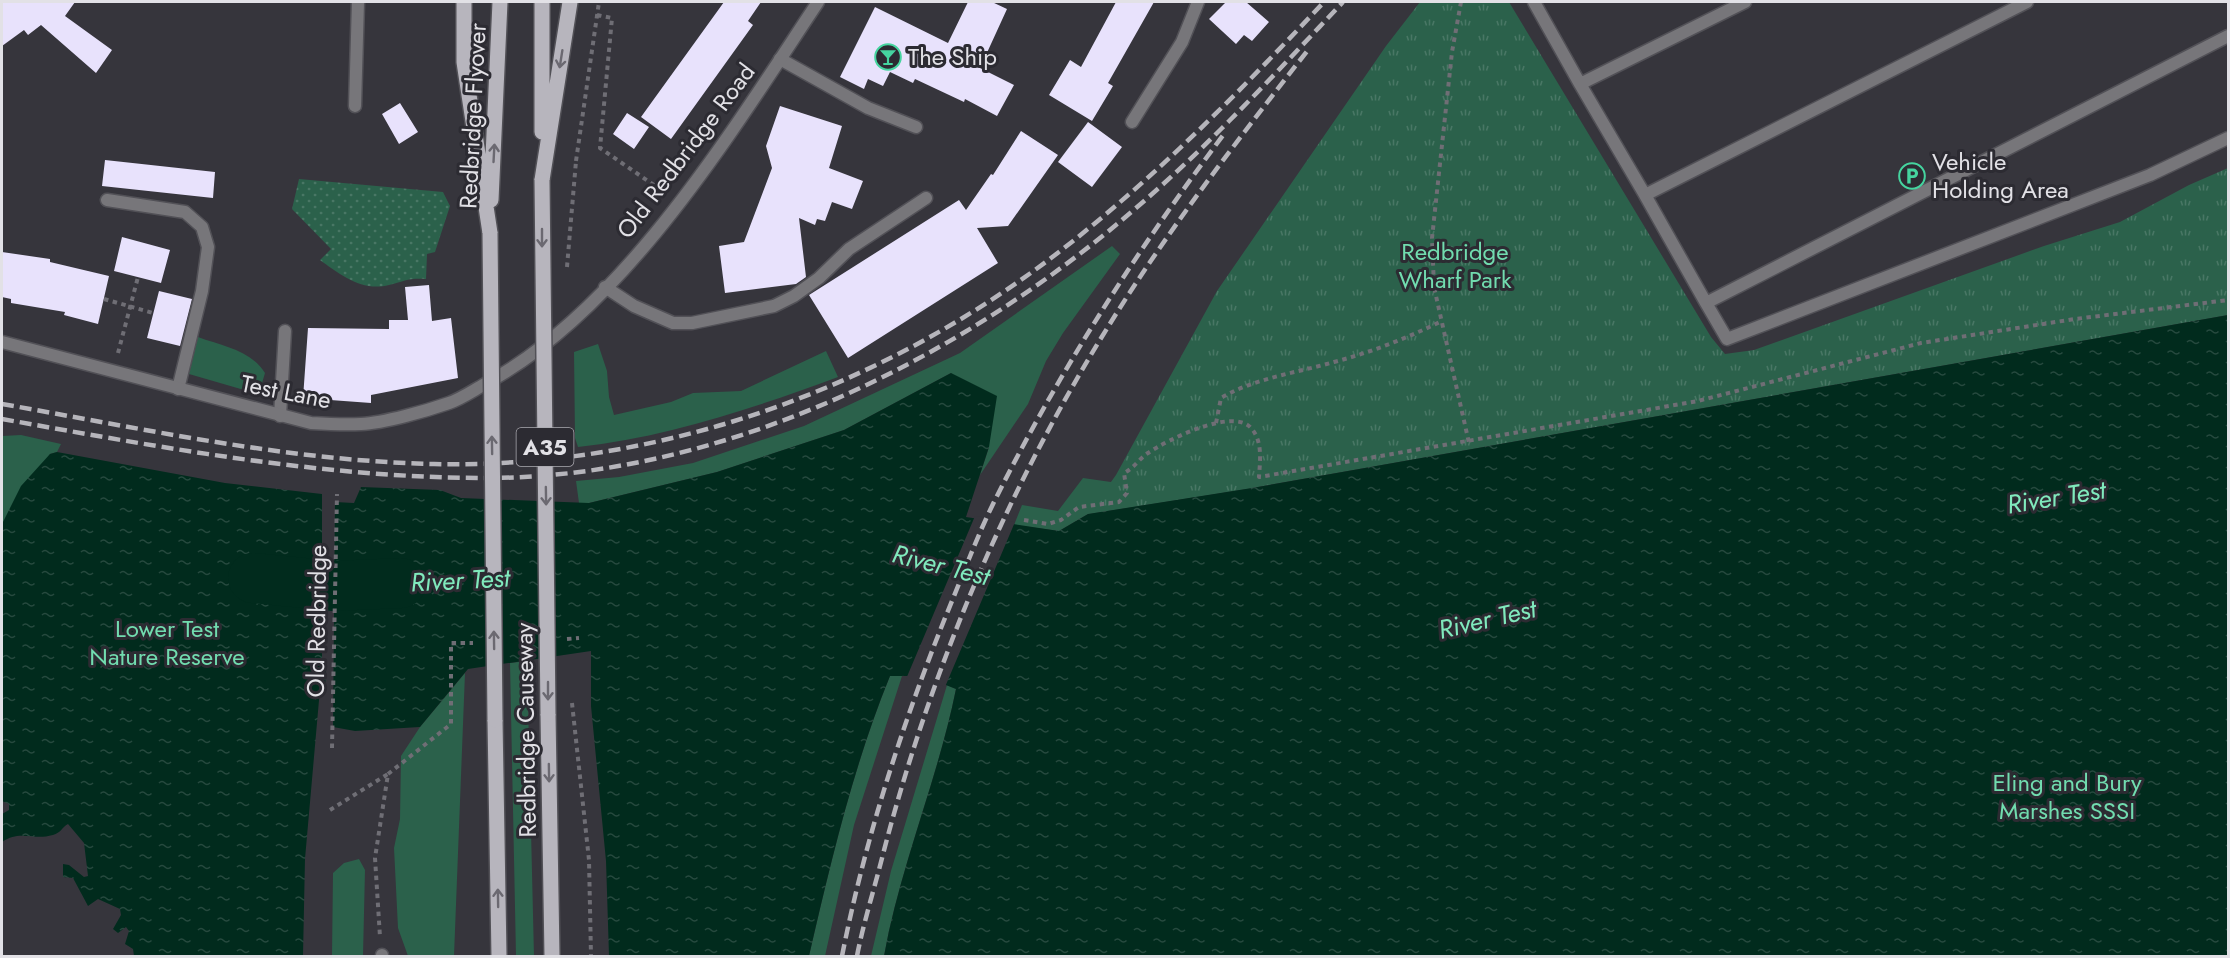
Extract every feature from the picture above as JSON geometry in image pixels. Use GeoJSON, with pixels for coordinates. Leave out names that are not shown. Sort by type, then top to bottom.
{"type":"FeatureCollection","features":[{"type":"Feature","properties":{"kind":"main road","name":"A35"},"geometry":{"type":"LineString","coordinates":[[464,2],[464,62],[490,233]]}},
{"type":"Feature","properties":{"kind":"main road","name":"Redbridge Flyover"},"geometry":{"type":"LineString","coordinates":[[490,233],[500,2]]}},
{"type":"Feature","properties":{"kind":"main road","name":"A35"},"geometry":{"type":"LineString","coordinates":[[542,2],[542,180]]}},
{"type":"Feature","properties":{"kind":"main road","name":"A35"},"geometry":{"type":"LineString","coordinates":[[542,180],[570,2]]}},
{"type":"Feature","properties":{"kind":"main road","name":"Redbridge Causeway"},"geometry":{"type":"LineString","coordinates":[[542,180],[552,957]]}},
{"type":"Feature","properties":{"kind":"main road","name":"Redbridge Causeway"},"geometry":{"type":"LineString","coordinates":[[490,233],[499,957]]}},
{"type":"Feature","properties":{"kind":"street"},"geometry":{"type":"LineString","coordinates":[[355,106],[358,2]]}},
{"type":"Feature","properties":{"kind":"street","name":"Old Redbridge Road"},"geometry":{"type":"LineString","coordinates":[[578,317],[680,202],[818,2]]}},
{"type":"Feature","properties":{"kind":"street"},"geometry":{"type":"LineString","coordinates":[[1132,122],[1182,42],[1198,2]]}},
{"type":"Feature","properties":{"kind":"street"},"geometry":{"type":"LineString","coordinates":[[1534,2],[1727,339],[2150,175],[2229,138]]}},
{"type":"Feature","properties":{"kind":"street"},"geometry":{"type":"LineString","coordinates":[[1580,84],[1744,2]]}},
{"type":"Feature","properties":{"kind":"street"},"geometry":{"type":"LineString","coordinates":[[1645,195],[2026,2]]}},
{"type":"Feature","properties":{"kind":"street"},"geometry":{"type":"LineString","coordinates":[[1706,303],[2229,36]]}},
{"type":"Feature","properties":{"kind":"street"},"geometry":{"type":"LineString","coordinates":[[780,59],[868,108],[915,128]]}},
{"type":"Feature","properties":{"kind":"street"},"geometry":{"type":"LineString","coordinates":[[605,288],[634,306],[673,322],[692,323],[774,306],[794,296],[819,278],[849,249],[926,198]]}},
{"type":"Feature","properties":{"kind":"street"},"geometry":{"type":"LineString","coordinates":[[107,200],[185,212],[202,227],[208,247],[202,291],[178,389]]}},
{"type":"Feature","properties":{"kind":"street","name":"Test Lane"},"geometry":{"type":"LineString","coordinates":[[2,342],[280,416],[311,423],[362,424],[451,403],[507,372],[578,317]]}},
{"type":"Feature","properties":{"kind":"street"},"geometry":{"type":"LineString","coordinates":[[280,416],[285,331]]}},
{"type":"Feature","properties":{"kind":"path"},"geometry":{"type":"LineString","coordinates":[[566,278],[576,161],[599,2]]}},
{"type":"Feature","properties":{"kind":"path"},"geometry":{"type":"LineString","coordinates":[[1461,2],[1452,52],[1432,238],[1434,287],[1469,443]]}},
{"type":"Feature","properties":{"kind":"path"},"geometry":{"type":"LineString","coordinates":[[597,15],[612,18],[600,148],[680,202]]}},
{"type":"Feature","properties":{"kind":"path"},"geometry":{"type":"LineString","coordinates":[[113,372],[138,277]]}},
{"type":"Feature","properties":{"kind":"path"},"geometry":{"type":"LineString","coordinates":[[104,299],[153,313]]}},
{"type":"Feature","properties":{"kind":"path"},"geometry":{"type":"LineString","coordinates":[[1024,520],[1048,524],[1061,520],[1079,507],[1119,502],[1127,493],[1124,473],[1135,467],[1146,454],[1174,437],[1216,423],[1238,420],[1251,428],[1260,448],[1260,477],[1469,443],[1698,401],[1921,343],[2075,319],[2229,300]]}},
{"type":"Feature","properties":{"kind":"path"},"geometry":{"type":"LineString","coordinates":[[1216,423],[1221,398],[1233,391],[1251,383],[1336,362],[1404,339],[1442,321]]}},
{"type":"Feature","properties":{"kind":"path","name":"Old Redbridge"},"geometry":{"type":"LineString","coordinates":[[333,748],[337,494]]}},
{"type":"Feature","properties":{"kind":"path"},"geometry":{"type":"LineString","coordinates":[[571,637],[571,648]]}},
{"type":"Feature","properties":{"kind":"path"},"geometry":{"type":"LineString","coordinates":[[555,639],[579,638]]}},
{"type":"Feature","properties":{"kind":"path"},"geometry":{"type":"LineString","coordinates":[[330,810],[388,774],[451,724],[451,643],[474,642]]}},
{"type":"Feature","properties":{"kind":"path"},"geometry":{"type":"LineString","coordinates":[[572,693],[589,860],[591,957]]}},
{"type":"Feature","properties":{"kind":"path"},"geometry":{"type":"LineString","coordinates":[[382,956],[376,899],[375,858],[388,774]]}},
{"type":"Feature","properties":{"kind":"green space","name":"Redbridge Wharf Park"},"geometry":{"type":"Polygon","coordinates":[[[1420,2],[1509,2],[1711,337],[1725,354],[1754,350],[2044,246],[2120,222],[2189,185],[2228,168],[2228,315],[1252,488],[1088,514],[1116,475],[1217,291],[1386,46],[1420,2]]]}},
{"type":"Feature","properties":{"kind":"green space"},"geometry":{"type":"Polygon","coordinates":[[[299,179],[443,192],[450,206],[435,252],[427,254],[426,279],[410,279],[379,287],[370,286],[352,281],[320,260],[331,249],[292,209],[299,179]]]}},
{"type":"Feature","properties":{"kind":"green space"},"geometry":{"type":"Polygon","coordinates":[[[1112,246],[1120,254],[1063,333],[1046,361],[1028,404],[980,475],[989,447],[951,373],[844,430],[717,472],[589,503],[579,503],[576,481],[619,477],[693,463],[804,426],[960,353],[1112,246]]]}},
{"type":"Feature","properties":{"kind":"green space"},"geometry":{"type":"Polygon","coordinates":[[[198,337],[235,350],[252,359],[265,373],[260,390],[251,392],[189,374],[198,337]]]}},
{"type":"Feature","properties":{"kind":"green space"},"geometry":{"type":"Polygon","coordinates":[[[598,344],[607,371],[609,397],[614,415],[671,402],[693,393],[741,391],[826,351],[838,377],[775,400],[678,429],[578,447],[575,438],[574,352],[598,344]]]}},
{"type":"Feature","properties":{"kind":"green space"},"geometry":{"type":"Polygon","coordinates":[[[21,435],[61,444],[57,452],[50,454],[2,524],[2,436],[21,435]]]}},
{"type":"Feature","properties":{"kind":"green space"},"geometry":{"type":"Polygon","coordinates":[[[1083,478],[1111,482],[1129,479],[1252,488],[1088,514],[1059,531],[1014,525],[1022,505],[1058,511],[1083,478]]]}},
{"type":"Feature","properties":{"kind":"green space"},"geometry":{"type":"Polygon","coordinates":[[[527,661],[534,956],[516,956],[510,663],[527,661]]]}},
{"type":"Feature","properties":{"kind":"green space"},"geometry":{"type":"Polygon","coordinates":[[[465,673],[454,956],[408,956],[398,928],[394,848],[400,819],[401,756],[420,727],[465,673]]]}},
{"type":"Feature","properties":{"kind":"green space"},"geometry":{"type":"Polygon","coordinates":[[[890,676],[902,676],[854,825],[825,956],[809,956],[854,780],[890,676]]]}},
{"type":"Feature","properties":{"kind":"green space"},"geometry":{"type":"Polygon","coordinates":[[[947,685],[956,689],[939,756],[899,889],[884,956],[871,956],[891,871],[947,685]]]}},
{"type":"Feature","properties":{"kind":"green space"},"geometry":{"type":"Polygon","coordinates":[[[359,859],[365,870],[363,956],[332,956],[333,873],[344,863],[359,859]]]}},
{"type":"Feature","properties":{"kind":"water"},"geometry":{"type":"Polygon","coordinates":[[[2228,315],[2228,956],[884,956],[899,889],[939,756],[956,689],[923,676],[890,676],[854,780],[809,956],[609,956],[606,861],[591,706],[591,651],[468,669],[420,727],[355,731],[333,727],[335,502],[354,503],[361,487],[440,490],[461,498],[589,503],[717,472],[844,430],[951,373],[997,396],[989,447],[966,517],[1059,531],[1088,514],[1252,488],[2228,315]]]}},
{"type":"Feature","properties":{"kind":"water","name":"Lower Test Nature Reserve"},"geometry":{"type":"Polygon","coordinates":[[[57,452],[225,483],[322,494],[322,669],[326,670],[325,689],[320,689],[305,859],[303,956],[134,956],[133,949],[125,944],[129,931],[126,927],[118,933],[113,929],[121,915],[120,909],[98,899],[88,906],[73,878],[63,877],[63,864],[69,865],[84,877],[88,876],[84,843],[68,824],[53,835],[15,836],[2,842],[2,814],[9,810],[9,804],[2,801],[2,524],[21,486],[50,454],[57,452]]]}},
{"type":"Feature","properties":{"kind":"pier"},"geometry":{"type":"Polygon","coordinates":[[[975,516],[1015,522],[945,687],[923,679],[906,679],[975,516]]]}},
{"type":"Feature","properties":{"kind":"building"},"geometry":{"type":"Polygon","coordinates":[[[2,2],[75,2],[65,16],[112,50],[96,73],[41,25],[28,35],[24,30],[2,46],[2,2]]]}},
{"type":"Feature","properties":{"kind":"building"},"geometry":{"type":"Polygon","coordinates":[[[724,2],[761,2],[748,21],[753,25],[671,139],[641,117],[724,2]]]}},
{"type":"Feature","properties":{"kind":"building"},"geometry":{"type":"Polygon","coordinates":[[[968,2],[992,2],[1007,9],[980,68],[1014,85],[997,116],[965,99],[964,102],[915,79],[913,83],[890,72],[883,86],[868,79],[864,89],[840,77],[875,7],[948,43],[968,2]]]}},
{"type":"Feature","properties":{"kind":"building"},"geometry":{"type":"Polygon","coordinates":[[[1116,2],[1154,2],[1108,83],[1113,86],[1092,121],[1049,95],[1070,60],[1081,67],[1116,2]]]}},
{"type":"Feature","properties":{"kind":"building"},"geometry":{"type":"Polygon","coordinates":[[[1226,2],[1246,2],[1269,22],[1252,41],[1244,35],[1236,44],[1209,19],[1226,2]]]}},
{"type":"Feature","properties":{"kind":"building"},"geometry":{"type":"Polygon","coordinates":[[[400,103],[418,132],[399,144],[382,114],[400,103]]]}},
{"type":"Feature","properties":{"kind":"building"},"geometry":{"type":"Polygon","coordinates":[[[780,106],[842,126],[829,168],[863,181],[852,209],[832,202],[825,221],[817,219],[815,225],[799,218],[806,277],[796,284],[725,293],[719,246],[744,242],[772,168],[766,146],[780,106]]]}},
{"type":"Feature","properties":{"kind":"building"},"geometry":{"type":"Polygon","coordinates":[[[627,113],[649,127],[634,149],[613,134],[627,113]]]}},
{"type":"Feature","properties":{"kind":"building"},"geometry":{"type":"Polygon","coordinates":[[[1088,122],[1122,147],[1092,187],[1058,162],[1088,122]]]}},
{"type":"Feature","properties":{"kind":"building"},"geometry":{"type":"Polygon","coordinates":[[[1021,131],[1058,155],[1008,226],[977,228],[998,263],[848,358],[809,295],[959,200],[966,210],[991,174],[993,175],[1021,131]]]}},
{"type":"Feature","properties":{"kind":"building"},"geometry":{"type":"Polygon","coordinates":[[[105,160],[215,172],[213,198],[102,186],[105,160]]]}},
{"type":"Feature","properties":{"kind":"building"},"geometry":{"type":"Polygon","coordinates":[[[122,237],[170,250],[161,283],[114,271],[122,237]]]}},
{"type":"Feature","properties":{"kind":"building"},"geometry":{"type":"Polygon","coordinates":[[[2,252],[50,259],[50,262],[109,276],[98,324],[64,315],[65,312],[11,303],[11,299],[2,297],[2,252]]]}},
{"type":"Feature","properties":{"kind":"building"},"geometry":{"type":"Polygon","coordinates":[[[429,285],[432,321],[451,318],[458,378],[371,395],[371,403],[303,398],[308,328],[389,329],[389,320],[408,320],[405,287],[429,285]]]}},
{"type":"Feature","properties":{"kind":"building"},"geometry":{"type":"Polygon","coordinates":[[[159,291],[192,299],[180,346],[147,338],[159,291]]]}},
{"type":"Feature","properties":{"kind":"waterway","name":"River Test"},"geometry":{"type":"LineString","coordinates":[[253,578],[334,586],[401,583]]}},
{"type":"Feature","properties":{"kind":"railway"},"geometry":{"type":"LineString","coordinates":[[2,404],[217,442],[380,462],[434,464],[521,462],[608,451],[693,433],[776,407],[856,374],[934,335],[1008,289],[1078,237],[1175,153],[1236,94],[1324,2]]}},
{"type":"Feature","properties":{"kind":"railway"},"geometry":{"type":"LineString","coordinates":[[2,419],[239,459],[359,472],[479,478],[567,473],[655,459],[742,435],[826,403],[908,364],[986,319],[1060,268],[1129,214],[1185,164],[1343,2]]}},
{"type":"Feature","properties":{"kind":"railway"},"geometry":{"type":"LineString","coordinates":[[857,956],[902,784],[927,708],[955,633],[1020,486],[1097,345],[1140,277],[1201,190],[1308,50]]}},
{"type":"Feature","properties":{"kind":"railway"},"geometry":{"type":"LineString","coordinates":[[842,956],[873,827],[899,743],[929,659],[986,518],[1044,407],[1100,313],[1160,222],[1224,134]]}},
{"type":"Feature","properties":{"kind":"place","name":"The Ship"},"geometry":{"type":"Point","coordinates":[888,57]}},
{"type":"Feature","properties":{"kind":"place","name":"Vehicle Holding Area"},"geometry":{"type":"Point","coordinates":[1912,176]}},
{"type":"Feature","properties":{"kind":"park label","name":"Eling and Bury Marshes SSSI"},"geometry":{"type":"Point","coordinates":[2067,797]}}]}
